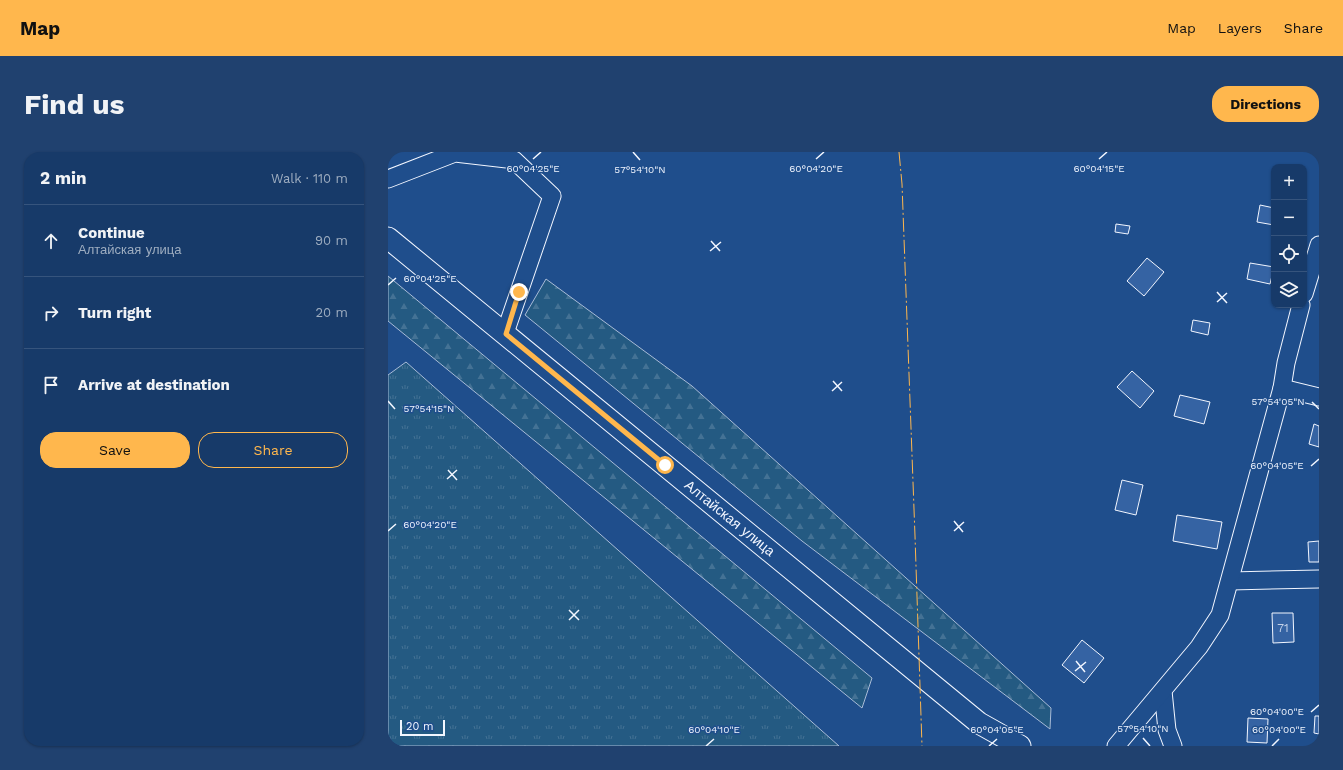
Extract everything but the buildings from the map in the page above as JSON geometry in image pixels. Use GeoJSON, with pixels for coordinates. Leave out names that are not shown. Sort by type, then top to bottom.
{"type":"FeatureCollection","features":[{"type":"Feature","properties":{"kind":"main road","name":"Алтайская улица"},"geometry":{"type":"LineString","coordinates":[[388,238],[979,723],[1020,746]]}},
{"type":"Feature","properties":{"kind":"street"},"geometry":{"type":"LineString","coordinates":[[388,179],[455,153],[514,160],[552,196],[506,334]]}},
{"type":"Feature","properties":{"kind":"street"},"geometry":{"type":"LineString","coordinates":[[1307,284],[1319,245]]}},
{"type":"Feature","properties":{"kind":"street"},"geometry":{"type":"LineString","coordinates":[[1116,746],[1199,647],[1220,615],[1282,388],[1286,363],[1300,308]]}},
{"type":"Feature","properties":{"kind":"street"},"geometry":{"type":"LineString","coordinates":[[1282,388],[1319,397]]}},
{"type":"Feature","properties":{"kind":"street"},"geometry":{"type":"LineString","coordinates":[[1230,581],[1319,579]]}},
{"type":"Feature","properties":{"kind":"street"},"geometry":{"type":"LineString","coordinates":[[1163,690],[1166,730],[1173,746]]}},
{"type":"Feature","properties":{"kind":"street"},"geometry":{"type":"LineString","coordinates":[[979,723],[998,746]]}},
{"type":"Feature","properties":{"kind":"green space"},"geometry":{"type":"Polygon","coordinates":[[[388,276],[872,678],[862,708],[388,321],[388,276]]]}},
{"type":"Feature","properties":{"kind":"green space"},"geometry":{"type":"Polygon","coordinates":[[[546,279],[692,386],[1051,708],[1050,729],[802,541],[525,315],[546,279]]]}},
{"type":"Feature","properties":{"kind":"green space"},"geometry":{"type":"Polygon","coordinates":[[[406,362],[839,746],[388,746],[388,375],[406,362]]]}},
{"type":"Feature","properties":{"kind":"power"},"geometry":{"type":"LineString","coordinates":[[899,152],[902,184],[922,746]]}},
{"type":"Feature","properties":{"kind":"route"},"geometry":{"type":"LineString","coordinates":[[519,292],[506,334],[665,465]]}}]}
